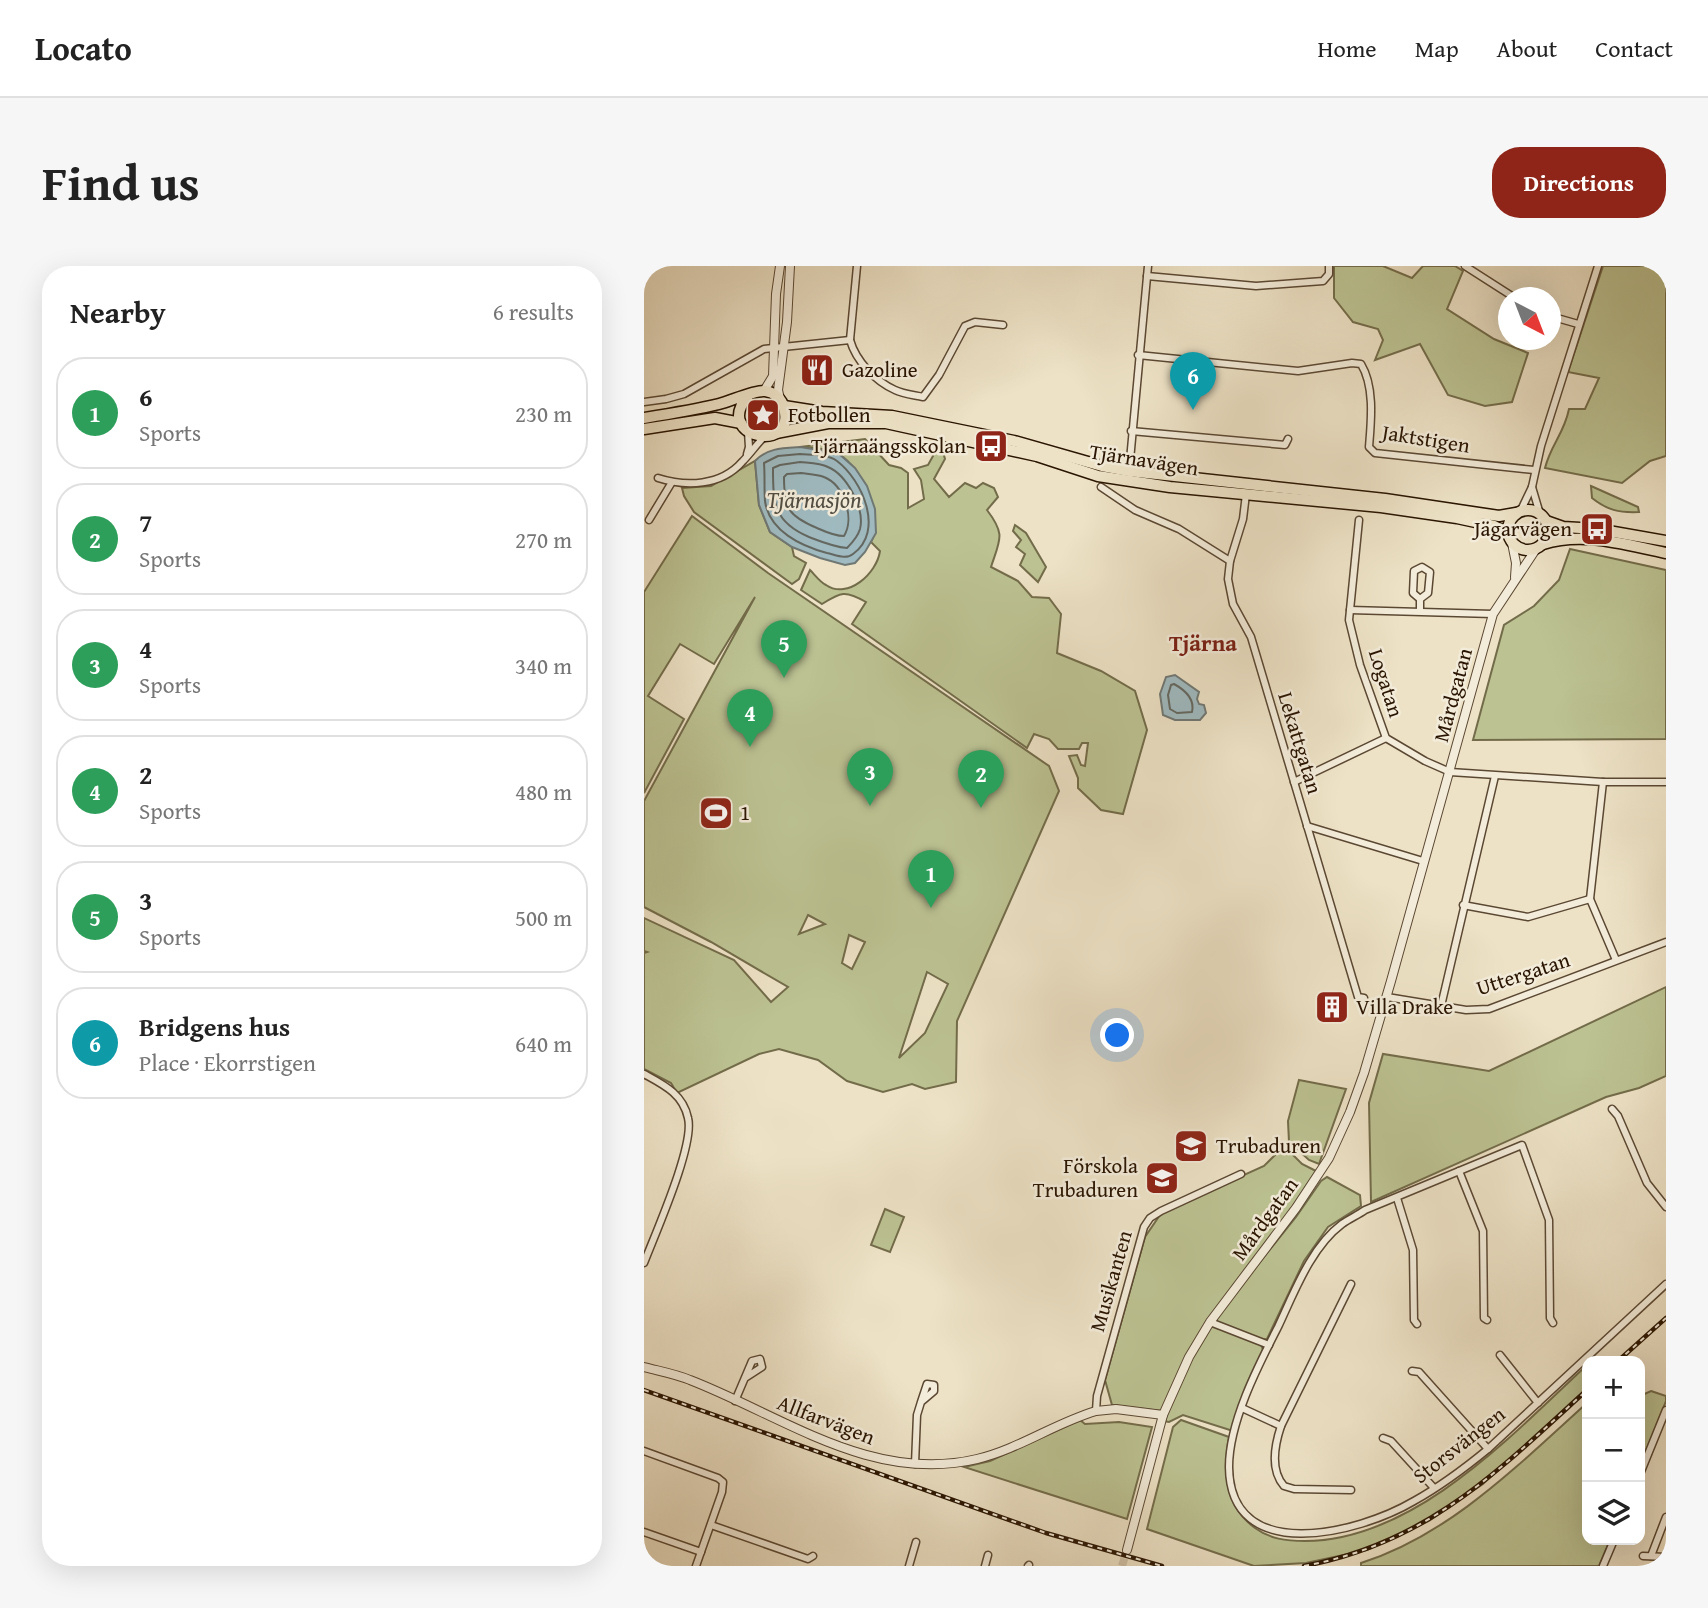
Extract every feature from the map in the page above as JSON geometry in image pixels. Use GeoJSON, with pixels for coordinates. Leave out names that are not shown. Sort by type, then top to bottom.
{"type":"FeatureCollection","features":[{"type":"Feature","properties":{"kind":"highway"},"geometry":{"type":"LineString","coordinates":[[644,418],[717,405],[764,391],[774,394],[782,403],[783,424],[776,433],[764,437],[745,427],[716,418],[644,429]]}},
{"type":"Feature","properties":{"kind":"highway"},"geometry":{"type":"LineString","coordinates":[[745,427],[740,409],[748,396]]}},
{"type":"Feature","properties":{"kind":"highway","name":"Tjärnavägen"},"geometry":{"type":"LineString","coordinates":[[782,403],[822,412],[892,416],[1014,441],[1129,471],[1385,499],[1499,516],[1518,512]]}},
{"type":"Feature","properties":{"kind":"highway","name":"Tjärnavägen"},"geometry":{"type":"LineString","coordinates":[[776,433],[828,424],[886,423],[1012,450],[1098,476],[1170,487],[1381,507],[1444,516],[1494,526],[1510,538]]}},
{"type":"Feature","properties":{"kind":"highway"},"geometry":{"type":"LineString","coordinates":[[1666,541],[1597,529],[1563,527],[1531,510],[1518,512],[1508,524],[1510,538],[1526,550],[1569,538],[1591,539],[1666,553]]}},
{"type":"Feature","properties":{"kind":"highway"},"geometry":{"type":"LineString","coordinates":[[1539,546],[1548,533],[1543,517]]}},
{"type":"Feature","properties":{"kind":"street"},"geometry":{"type":"LineString","coordinates":[[764,391],[773,376],[780,347],[776,294],[780,266]]}},
{"type":"Feature","properties":{"kind":"street"},"geometry":{"type":"LineString","coordinates":[[782,403],[778,390],[780,347],[790,266]]}},
{"type":"Feature","properties":{"kind":"street"},"geometry":{"type":"LineString","coordinates":[[857,266],[850,340],[858,359],[876,377],[895,390],[923,397],[939,375],[965,326],[975,322],[1003,325]]}},
{"type":"Feature","properties":{"kind":"street"},"geometry":{"type":"LineString","coordinates":[[1129,471],[1148,266]]}},
{"type":"Feature","properties":{"kind":"street"},"geometry":{"type":"LineString","coordinates":[[1147,276],[1269,286],[1323,281],[1329,275],[1329,266]]}},
{"type":"Feature","properties":{"kind":"street"},"geometry":{"type":"LineString","coordinates":[[1465,266],[1498,287]]}},
{"type":"Feature","properties":{"kind":"street"},"geometry":{"type":"LineString","coordinates":[[1518,512],[1532,487],[1578,324],[1598,266]]}},
{"type":"Feature","properties":{"kind":"street"},"geometry":{"type":"LineString","coordinates":[[1561,319],[1578,324]]}},
{"type":"Feature","properties":{"kind":"street"},"geometry":{"type":"LineString","coordinates":[[644,402],[666,400],[684,394],[764,349],[850,340]]}},
{"type":"Feature","properties":{"kind":"street","name":"Jaktstigen"},"geometry":{"type":"LineString","coordinates":[[1138,355],[1298,371],[1360,364],[1365,371],[1371,411],[1369,447],[1375,453],[1535,470]]}},
{"type":"Feature","properties":{"kind":"street"},"geometry":{"type":"LineString","coordinates":[[745,427],[749,447],[747,455]]}},
{"type":"Feature","properties":{"kind":"street"},"geometry":{"type":"LineString","coordinates":[[1131,431],[1285,445],[1288,439]]}},
{"type":"Feature","properties":{"kind":"street"},"geometry":{"type":"LineString","coordinates":[[658,478],[673,482],[707,482],[728,474],[743,462],[764,437]]}},
{"type":"Feature","properties":{"kind":"street"},"geometry":{"type":"LineString","coordinates":[[649,520],[673,482]]}},
{"type":"Feature","properties":{"kind":"street"},"geometry":{"type":"LineString","coordinates":[[1101,487],[1135,510],[1180,529],[1230,561]]}},
{"type":"Feature","properties":{"kind":"street"},"geometry":{"type":"LineString","coordinates":[[1532,487],[1543,517]]}},
{"type":"Feature","properties":{"kind":"street","name":"Lekattgatan"},"geometry":{"type":"LineString","coordinates":[[1246,494],[1243,519],[1230,561],[1228,579],[1233,604],[1251,637],[1358,997],[1364,998]]}},
{"type":"Feature","properties":{"kind":"street","name":"Logatan"},"geometry":{"type":"LineString","coordinates":[[1359,520],[1349,620],[1360,665],[1386,738],[1450,772],[1603,782],[1666,782]]}},
{"type":"Feature","properties":{"kind":"street"},"geometry":{"type":"LineString","coordinates":[[1510,538],[1516,563],[1515,580]]}},
{"type":"Feature","properties":{"kind":"street","name":"Mårdgatan"},"geometry":{"type":"LineString","coordinates":[[1127,1550],[1163,1415],[1189,1357],[1210,1322],[1296,1208],[1329,1158],[1364,1073],[1493,614],[1539,546]]}},
{"type":"Feature","properties":{"kind":"street"},"geometry":{"type":"LineString","coordinates":[[1419,611],[1420,599],[1428,593],[1430,572],[1422,567],[1414,571],[1413,593],[1420,599]]}},
{"type":"Feature","properties":{"kind":"street"},"geometry":{"type":"LineString","coordinates":[[1350,610],[1493,614]]}},
{"type":"Feature","properties":{"kind":"street"},"geometry":{"type":"LineString","coordinates":[[1294,782],[1386,738]]}},
{"type":"Feature","properties":{"kind":"street"},"geometry":{"type":"LineString","coordinates":[[1441,1006],[1495,776]]}},
{"type":"Feature","properties":{"kind":"street"},"geometry":{"type":"LineString","coordinates":[[1603,782],[1590,899],[1616,960]]}},
{"type":"Feature","properties":{"kind":"street"},"geometry":{"type":"LineString","coordinates":[[1307,826],[1423,861]]}},
{"type":"Feature","properties":{"kind":"street"},"geometry":{"type":"LineString","coordinates":[[1463,905],[1528,917],[1590,899]]}},
{"type":"Feature","properties":{"kind":"street","name":"Uttergatan"},"geometry":{"type":"LineString","coordinates":[[1387,997],[1466,1010],[1489,1009],[1666,942]]}},
{"type":"Feature","properties":{"kind":"street"},"geometry":{"type":"LineString","coordinates":[[644,1074],[670,1088],[678,1096],[688,1118],[689,1133],[673,1186],[644,1263]]}},
{"type":"Feature","properties":{"kind":"street"},"geometry":{"type":"LineString","coordinates":[[1612,1109],[1618,1115],[1647,1183],[1666,1207]]}},
{"type":"Feature","properties":{"kind":"street","name":"Storsvängen"},"geometry":{"type":"LineString","coordinates":[[1553,1323],[1550,1318],[1549,1220],[1522,1145],[1365,1210],[1349,1220],[1324,1242],[1310,1265],[1269,1345],[1242,1408],[1229,1465],[1232,1492],[1246,1517],[1261,1528],[1279,1535],[1307,1536],[1339,1531],[1413,1502],[1458,1473],[1488,1449],[1666,1284]]}},
{"type":"Feature","properties":{"kind":"street"},"geometry":{"type":"LineString","coordinates":[[1459,1171],[1483,1231],[1484,1318],[1487,1321]]}},
{"type":"Feature","properties":{"kind":"street","name":"Musikanten"},"geometry":{"type":"LineString","coordinates":[[1096,1412],[1097,1396],[1144,1227],[1150,1218],[1161,1211],[1241,1174]]}},
{"type":"Feature","properties":{"kind":"street"},"geometry":{"type":"LineString","coordinates":[[1397,1198],[1413,1250],[1414,1320],[1417,1324]]}},
{"type":"Feature","properties":{"kind":"street"},"geometry":{"type":"LineString","coordinates":[[1351,1284],[1347,1300],[1281,1426],[1276,1443],[1276,1472],[1284,1486],[1294,1489],[1351,1490]]}},
{"type":"Feature","properties":{"kind":"street"},"geometry":{"type":"LineString","coordinates":[[1210,1322],[1269,1345]]}},
{"type":"Feature","properties":{"kind":"street"},"geometry":{"type":"LineString","coordinates":[[1500,1355],[1538,1403]]}},
{"type":"Feature","properties":{"kind":"street","name":"Allfarvägen"},"geometry":{"type":"LineString","coordinates":[[644,1367],[689,1379],[852,1452],[893,1462],[936,1464],[978,1459],[1096,1412],[1116,1409],[1163,1415]]}},
{"type":"Feature","properties":{"kind":"street"},"geometry":{"type":"LineString","coordinates":[[1412,1371],[1419,1372],[1488,1449]]}},
{"type":"Feature","properties":{"kind":"street"},"geometry":{"type":"LineString","coordinates":[[735,1401],[745,1378]]}},
{"type":"Feature","properties":{"kind":"street"},"geometry":{"type":"LineString","coordinates":[[915,1464],[917,1415],[921,1402]]}},
{"type":"Feature","properties":{"kind":"street"},"geometry":{"type":"LineString","coordinates":[[1242,1408],[1281,1426]]}},
{"type":"Feature","properties":{"kind":"street"},"geometry":{"type":"LineString","coordinates":[[1645,1462],[1666,1410]]}},
{"type":"Feature","properties":{"kind":"street"},"geometry":{"type":"LineString","coordinates":[[1383,1438],[1391,1441],[1434,1488]]}},
{"type":"Feature","properties":{"kind":"street"},"geometry":{"type":"LineString","coordinates":[[644,1451],[723,1482],[696,1566]]}},
{"type":"Feature","properties":{"kind":"street"},"geometry":{"type":"LineString","coordinates":[[1666,1517],[1647,1556],[1666,1557]]}},
{"type":"Feature","properties":{"kind":"street"},"geometry":{"type":"LineString","coordinates":[[711,1525],[808,1559],[813,1556]]}},
{"type":"Feature","properties":{"kind":"street"},"geometry":{"type":"LineString","coordinates":[[644,1532],[701,1552]]}},
{"type":"Feature","properties":{"kind":"street"},"geometry":{"type":"LineString","coordinates":[[909,1566],[916,1542]]}},
{"type":"Feature","properties":{"kind":"street"},"geometry":{"type":"LineString","coordinates":[[1603,1566],[1612,1545]]}},
{"type":"Feature","properties":{"kind":"street"},"geometry":{"type":"LineString","coordinates":[[985,1566],[988,1555]]}},
{"type":"Feature","properties":{"kind":"green space"},"geometry":{"type":"Polygon","coordinates":[[[1334,266],[1383,266],[1412,278],[1423,266],[1455,266],[1463,271],[1447,309],[1498,341],[1498,350],[1521,350],[1528,353],[1512,402],[1485,406],[1448,395],[1420,344],[1375,360],[1383,340],[1378,329],[1353,322],[1334,298],[1334,266]]]}},
{"type":"Feature","properties":{"kind":"green space"},"geometry":{"type":"Polygon","coordinates":[[[1603,266],[1666,266],[1666,456],[1650,461],[1622,483],[1545,468],[1569,409],[1585,409],[1599,378],[1568,372],[1603,266]]]}},
{"type":"Feature","properties":{"kind":"green space"},"geometry":{"type":"Polygon","coordinates":[[[865,439],[889,465],[908,473],[908,508],[924,499],[921,480],[914,469],[928,465],[933,456],[931,445],[941,445],[945,459],[934,479],[949,497],[965,483],[976,488],[983,483],[994,488],[998,497],[987,510],[997,526],[999,537],[991,567],[1018,581],[1032,597],[1049,598],[1061,614],[1057,653],[1101,671],[1135,691],[1147,730],[1123,814],[1101,810],[1078,788],[1078,778],[1069,756],[1077,755],[1081,765],[1085,766],[1088,743],[1082,743],[1079,749],[1058,749],[1049,739],[1034,734],[1027,748],[852,624],[866,602],[843,594],[822,604],[801,590],[810,570],[822,582],[835,589],[852,587],[867,575],[878,559],[880,551],[871,542],[875,520],[873,507],[856,470],[835,452],[800,447],[865,439]]]}},
{"type":"Feature","properties":{"kind":"green space"},"geometry":{"type":"Polygon","coordinates":[[[755,461],[759,505],[770,532],[792,547],[794,556],[806,563],[799,579],[792,584],[694,512],[684,496],[682,488],[711,486],[755,461]]]}},
{"type":"Feature","properties":{"kind":"green space"},"geometry":{"type":"Polygon","coordinates":[[[1591,486],[1638,507],[1639,512],[1608,508],[1592,498],[1591,486]]]}},
{"type":"Feature","properties":{"kind":"green space"},"geometry":{"type":"Polygon","coordinates":[[[692,516],[768,573],[1049,766],[1059,791],[957,1021],[956,1082],[925,1089],[912,1084],[883,1092],[847,1081],[818,1060],[779,1049],[759,1054],[677,1093],[671,1083],[644,1069],[644,953],[647,952],[644,951],[644,918],[734,960],[771,1002],[788,987],[644,907],[644,801],[755,597],[714,664],[680,644],[648,696],[684,719],[644,793],[644,592],[692,516]],[[808,915],[799,934],[825,924],[808,915]],[[849,935],[842,963],[852,969],[865,942],[849,935]],[[927,972],[899,1058],[925,1033],[948,984],[927,972]]]}},
{"type":"Feature","properties":{"kind":"green space"},"geometry":{"type":"Polygon","coordinates":[[[1015,525],[1026,533],[1046,567],[1038,582],[1020,565],[1025,554],[1016,547],[1021,540],[1013,531],[1015,525]]]}},
{"type":"Feature","properties":{"kind":"green space"},"geometry":{"type":"Polygon","coordinates":[[[1570,549],[1666,570],[1666,739],[1473,740],[1504,625],[1534,606],[1559,580],[1570,549]]]}},
{"type":"Feature","properties":{"kind":"green space"},"geometry":{"type":"Polygon","coordinates":[[[1666,987],[1666,1076],[1639,1088],[1606,1097],[1371,1202],[1369,1103],[1383,1054],[1489,1071],[1666,987]]]}},
{"type":"Feature","properties":{"kind":"green space"},"geometry":{"type":"Polygon","coordinates":[[[1299,1080],[1346,1089],[1319,1164],[1309,1160],[1289,1142],[1288,1121],[1299,1080]]]}},
{"type":"Feature","properties":{"kind":"green space"},"geometry":{"type":"Polygon","coordinates":[[[1281,1149],[1287,1149],[1302,1164],[1316,1171],[1289,1212],[1209,1319],[1161,1411],[1112,1405],[1105,1380],[1145,1237],[1162,1212],[1264,1166],[1281,1149]]]}},
{"type":"Feature","properties":{"kind":"green space"},"geometry":{"type":"Polygon","coordinates":[[[1327,1177],[1360,1195],[1361,1206],[1328,1227],[1304,1261],[1267,1339],[1261,1340],[1217,1322],[1216,1317],[1296,1217],[1321,1181],[1327,1177]]]}},
{"type":"Feature","properties":{"kind":"green space"},"geometry":{"type":"Polygon","coordinates":[[[885,1209],[904,1217],[890,1252],[871,1245],[885,1209]]]}},
{"type":"Feature","properties":{"kind":"green space"},"geometry":{"type":"Polygon","coordinates":[[[1210,1327],[1261,1344],[1263,1350],[1233,1431],[1183,1415],[1169,1422],[1163,1421],[1190,1358],[1210,1327]]]}},
{"type":"Feature","properties":{"kind":"green space"},"geometry":{"type":"Polygon","coordinates":[[[1582,1370],[1582,1393],[1483,1484],[1429,1521],[1367,1550],[1306,1563],[1254,1566],[1147,1529],[1173,1427],[1181,1420],[1229,1437],[1226,1475],[1237,1509],[1261,1532],[1291,1541],[1345,1536],[1385,1523],[1423,1504],[1459,1479],[1527,1422],[1582,1370]]]}},
{"type":"Feature","properties":{"kind":"green space"},"geometry":{"type":"Polygon","coordinates":[[[1651,1391],[1666,1396],[1666,1401],[1645,1454],[1645,1419],[1645,1394],[1651,1391]]]}},
{"type":"Feature","properties":{"kind":"green space"},"geometry":{"type":"Polygon","coordinates":[[[1582,1407],[1582,1545],[1608,1545],[1599,1566],[1361,1566],[1361,1563],[1424,1535],[1454,1516],[1509,1473],[1582,1407]]]}},
{"type":"Feature","properties":{"kind":"green space"},"geometry":{"type":"Polygon","coordinates":[[[1080,1420],[1085,1424],[1119,1422],[1152,1427],[1127,1519],[964,1467],[990,1461],[1080,1420]]]}},
{"type":"Feature","properties":{"kind":"water","name":"Tjärnasjön"},"geometry":{"type":"Polygon","coordinates":[[[800,447],[838,453],[855,468],[867,486],[875,509],[876,533],[855,563],[845,565],[820,558],[792,547],[770,532],[759,505],[755,461],[770,451],[800,447]]]}},
{"type":"Feature","properties":{"kind":"water"},"geometry":{"type":"Polygon","coordinates":[[[1175,675],[1199,692],[1197,699],[1199,704],[1204,705],[1206,713],[1200,720],[1175,720],[1163,715],[1160,694],[1166,677],[1175,675]]]}},
{"type":"Feature","properties":{"kind":"tunnel"},"geometry":{"type":"LineString","coordinates":[[1122,1566],[1127,1550]]}},
{"type":"Feature","properties":{"kind":"railway"},"geometry":{"type":"LineString","coordinates":[[1624,1356],[1666,1318]]}},
{"type":"Feature","properties":{"kind":"railway"},"geometry":{"type":"LineString","coordinates":[[644,1390],[1046,1533],[1162,1566]]}},
{"type":"Feature","properties":{"kind":"railway"},"geometry":{"type":"LineString","coordinates":[[1304,1566],[1348,1555],[1425,1522],[1491,1475],[1582,1395]]}},
{"type":"Feature","properties":{"kind":"place","name":"Gazoline"},"geometry":{"type":"Point","coordinates":[817,370]}},
{"type":"Feature","properties":{"kind":"place","name":"Bridgens hus"},"geometry":{"type":"Point","coordinates":[1193,410]}},
{"type":"Feature","properties":{"kind":"place","name":"Fotbollen"},"geometry":{"type":"Point","coordinates":[763,415]}},
{"type":"Feature","properties":{"kind":"place","name":"Tjärnaängsskolan"},"geometry":{"type":"Point","coordinates":[991,446]}},
{"type":"Feature","properties":{"kind":"place","name":"Jägarvägen"},"geometry":{"type":"Point","coordinates":[1597,529]}},
{"type":"Feature","properties":{"kind":"place","name":"3"},"geometry":{"type":"Point","coordinates":[784,678]}},
{"type":"Feature","properties":{"kind":"place","name":"2"},"geometry":{"type":"Point","coordinates":[750,747]}},
{"type":"Feature","properties":{"kind":"place","name":"4"},"geometry":{"type":"Point","coordinates":[870,806]}},
{"type":"Feature","properties":{"kind":"place","name":"7"},"geometry":{"type":"Point","coordinates":[981,808]}},
{"type":"Feature","properties":{"kind":"place","name":"1"},"geometry":{"type":"Point","coordinates":[716,813]}},
{"type":"Feature","properties":{"kind":"place","name":"6"},"geometry":{"type":"Point","coordinates":[931,908]}},
{"type":"Feature","properties":{"kind":"place","name":"Villa Drake"},"geometry":{"type":"Point","coordinates":[1332,1007]}},
{"type":"Feature","properties":{"kind":"place","name":"Trubaduren"},"geometry":{"type":"Point","coordinates":[1191,1146]}},
{"type":"Feature","properties":{"kind":"place","name":"Förskola Trubaduren"},"geometry":{"type":"Point","coordinates":[1162,1178]}},
{"type":"Feature","properties":{"kind":"district","name":"Tjärna"},"geometry":{"type":"Point","coordinates":[1203,643]}}]}
